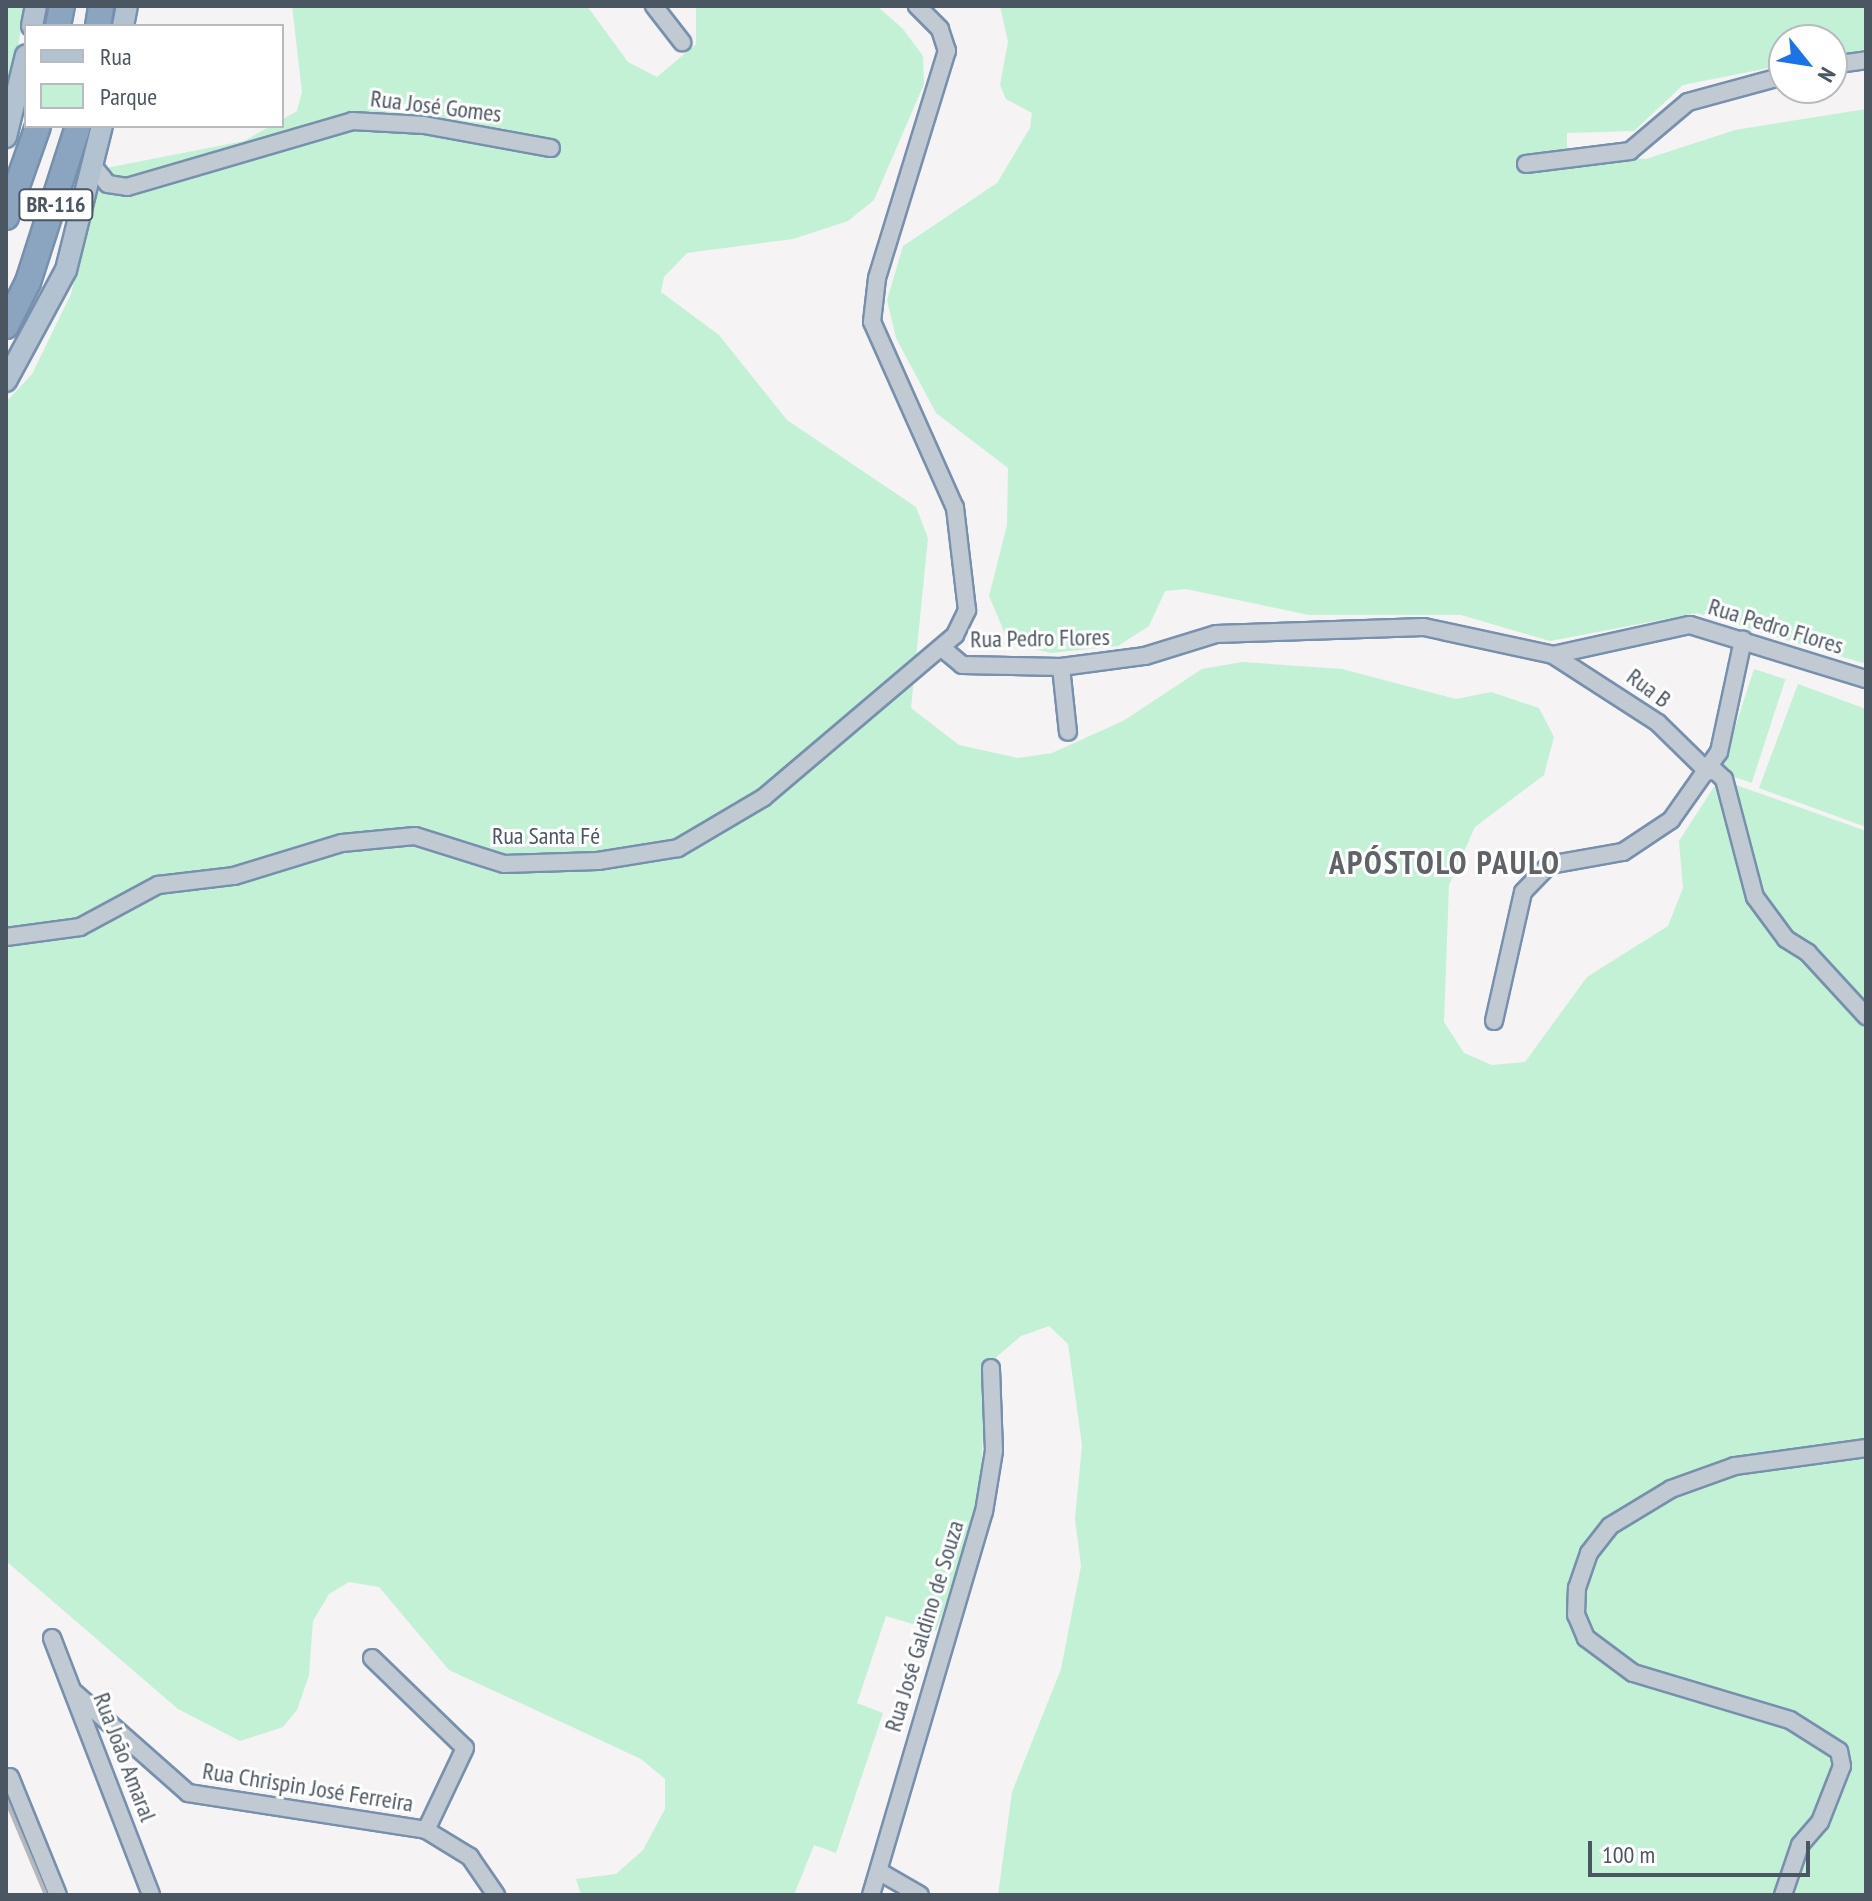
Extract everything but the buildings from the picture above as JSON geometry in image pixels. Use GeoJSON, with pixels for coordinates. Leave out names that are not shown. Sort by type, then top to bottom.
{"type":"FeatureCollection","features":[{"type":"Feature","properties":{"kind":"highway","name":"BR-116"},"geometry":{"type":"LineString","coordinates":[[6,217],[37,128]]}},
{"type":"Feature","properties":{"kind":"highway","name":"BR-116"},"geometry":{"type":"LineString","coordinates":[[6,326],[39,254],[77,128]]}},
{"type":"Feature","properties":{"kind":"main road"},"geometry":{"type":"LineString","coordinates":[[6,137],[24,63]]}},
{"type":"Feature","properties":{"kind":"main road"},"geometry":{"type":"LineString","coordinates":[[6,381],[49,311],[94,167],[102,128]]}},
{"type":"Feature","properties":{"kind":"street"},"geometry":{"type":"LineString","coordinates":[[654,6],[682,42]]}},
{"type":"Feature","properties":{"kind":"street","name":"Rua Pedro Flores"},"geometry":{"type":"LineString","coordinates":[[917,6],[940,29],[947,51],[877,278],[872,322],[949,489],[960,530],[967,610],[942,648],[962,665],[1061,667],[1145,656],[1216,634],[1424,627],[1553,655],[1682,625],[1743,640],[1866,679]]}},
{"type":"Feature","properties":{"kind":"street"},"geometry":{"type":"LineString","coordinates":[[1526,164],[1623,154],[1688,102],[1768,80]]}},
{"type":"Feature","properties":{"kind":"street","name":"Rua José Gomes"},"geometry":{"type":"LineString","coordinates":[[94,167],[108,184],[127,187],[352,121],[424,125],[551,148]]}},
{"type":"Feature","properties":{"kind":"street"},"geometry":{"type":"LineString","coordinates":[[1494,1021],[1513,916],[1533,879],[1549,865],[1638,845],[1671,820],[1710,769],[1743,640]]}},
{"type":"Feature","properties":{"kind":"street","name":"Rua Santa Fé"},"geometry":{"type":"LineString","coordinates":[[6,937],[80,927],[158,885],[234,876],[342,843],[415,836],[504,864],[598,861],[678,848],[726,825],[773,791],[942,648]]}},
{"type":"Feature","properties":{"kind":"street","name":"Rua B"},"geometry":{"type":"LineString","coordinates":[[1553,655],[1658,723],[1724,779],[1755,897],[1786,939],[1808,953],[1866,1016]]}},
{"type":"Feature","properties":{"kind":"street"},"geometry":{"type":"LineString","coordinates":[[1061,667],[1068,732]]}},
{"type":"Feature","properties":{"kind":"street","name":"Rua José Galdino de Souza"},"geometry":{"type":"LineString","coordinates":[[871,1895],[987,1497],[991,1368]]}},
{"type":"Feature","properties":{"kind":"street"},"geometry":{"type":"LineString","coordinates":[[1783,1895],[1800,1845],[1820,1822],[1842,1766],[1839,1751],[1790,1720],[1633,1673],[1586,1638],[1576,1615],[1577,1588],[1595,1543],[1643,1503],[1735,1466],[1866,1448]]}},
{"type":"Feature","properties":{"kind":"street","name":"Rua João Amaral"},"geometry":{"type":"LineString","coordinates":[[52,1638],[151,1895]]}},
{"type":"Feature","properties":{"kind":"street"},"geometry":{"type":"LineString","coordinates":[[372,1658],[465,1748],[426,1830]]}},
{"type":"Feature","properties":{"kind":"street","name":"Rua Chrispin José Ferreira"},"geometry":{"type":"LineString","coordinates":[[75,1693],[188,1793],[426,1830],[470,1857],[496,1895]]}},
{"type":"Feature","properties":{"kind":"street"},"geometry":{"type":"LineString","coordinates":[[10,1777],[58,1895]]}},
{"type":"Feature","properties":{"kind":"street"},"geometry":{"type":"LineString","coordinates":[[880,1872],[920,1895]]}},
{"type":"Feature","properties":{"kind":"green space"},"geometry":{"type":"Polygon","coordinates":[[[6,6],[26,6],[6,103],[6,6]]]}},
{"type":"Feature","properties":{"kind":"green space"},"geometry":{"type":"Polygon","coordinates":[[[292,6],[587,6],[628,62],[657,77],[696,44],[696,6],[877,6],[903,29],[923,56],[924,84],[874,200],[848,221],[793,239],[687,253],[664,277],[661,292],[719,335],[787,420],[916,507],[928,538],[911,708],[959,745],[1018,758],[1052,753],[1123,721],[1202,669],[1242,662],[1342,669],[1456,699],[1491,692],[1539,708],[1554,737],[1544,775],[1475,827],[1449,885],[1444,1022],[1464,1053],[1492,1065],[1525,1062],[1587,977],[1668,926],[1683,888],[1679,841],[1719,779],[1866,831],[1866,1895],[998,1895],[1012,1792],[1061,1669],[1081,1566],[1075,1519],[1082,1445],[1068,1344],[1049,1326],[1021,1336],[986,1366],[980,1498],[953,1585],[936,1631],[886,1616],[857,1703],[883,1713],[836,1853],[814,1845],[794,1895],[581,1895],[576,1879],[616,1874],[643,1850],[665,1809],[665,1779],[641,1759],[449,1670],[379,1587],[349,1582],[329,1594],[313,1621],[309,1675],[297,1710],[283,1727],[240,1741],[178,1709],[6,1561],[6,402],[32,374],[71,294],[101,169],[244,141],[267,128],[284,128],[284,118],[297,111],[302,92],[292,6]]]}},
{"type":"Feature","properties":{"kind":"green space"},"geometry":{"type":"Polygon","coordinates":[[[1000,6],[1866,6],[1866,49],[1848,53],[1848,24],[1768,24],[1768,68],[1683,85],[1634,131],[1567,133],[1567,157],[1646,159],[1735,130],[1866,109],[1866,664],[1697,613],[1550,641],[1461,615],[1309,615],[1186,589],[1165,591],[1149,626],[1118,646],[1051,653],[1009,643],[989,596],[1007,525],[1008,468],[936,413],[896,338],[887,300],[903,246],[997,183],[1030,128],[1032,113],[1006,99],[1000,85],[1008,42],[1000,6]]]}},
{"type":"Feature","properties":{"kind":"green space"},"geometry":{"type":"Polygon","coordinates":[[[1754,669],[1785,679],[1752,783],[1720,773],[1754,669]]]}},
{"type":"Feature","properties":{"kind":"green space"},"geometry":{"type":"Polygon","coordinates":[[[1798,684],[1866,709],[1866,827],[1759,788],[1798,684]]]}},
{"type":"Feature","properties":{"kind":"railway"},"geometry":{"type":"LineString","coordinates":[[6,1800],[46,1895]]}},
{"type":"Feature","properties":{"kind":"district","name":"APÓSTOLO PAULO"},"geometry":{"type":"Point","coordinates":[1445,862]}}]}
